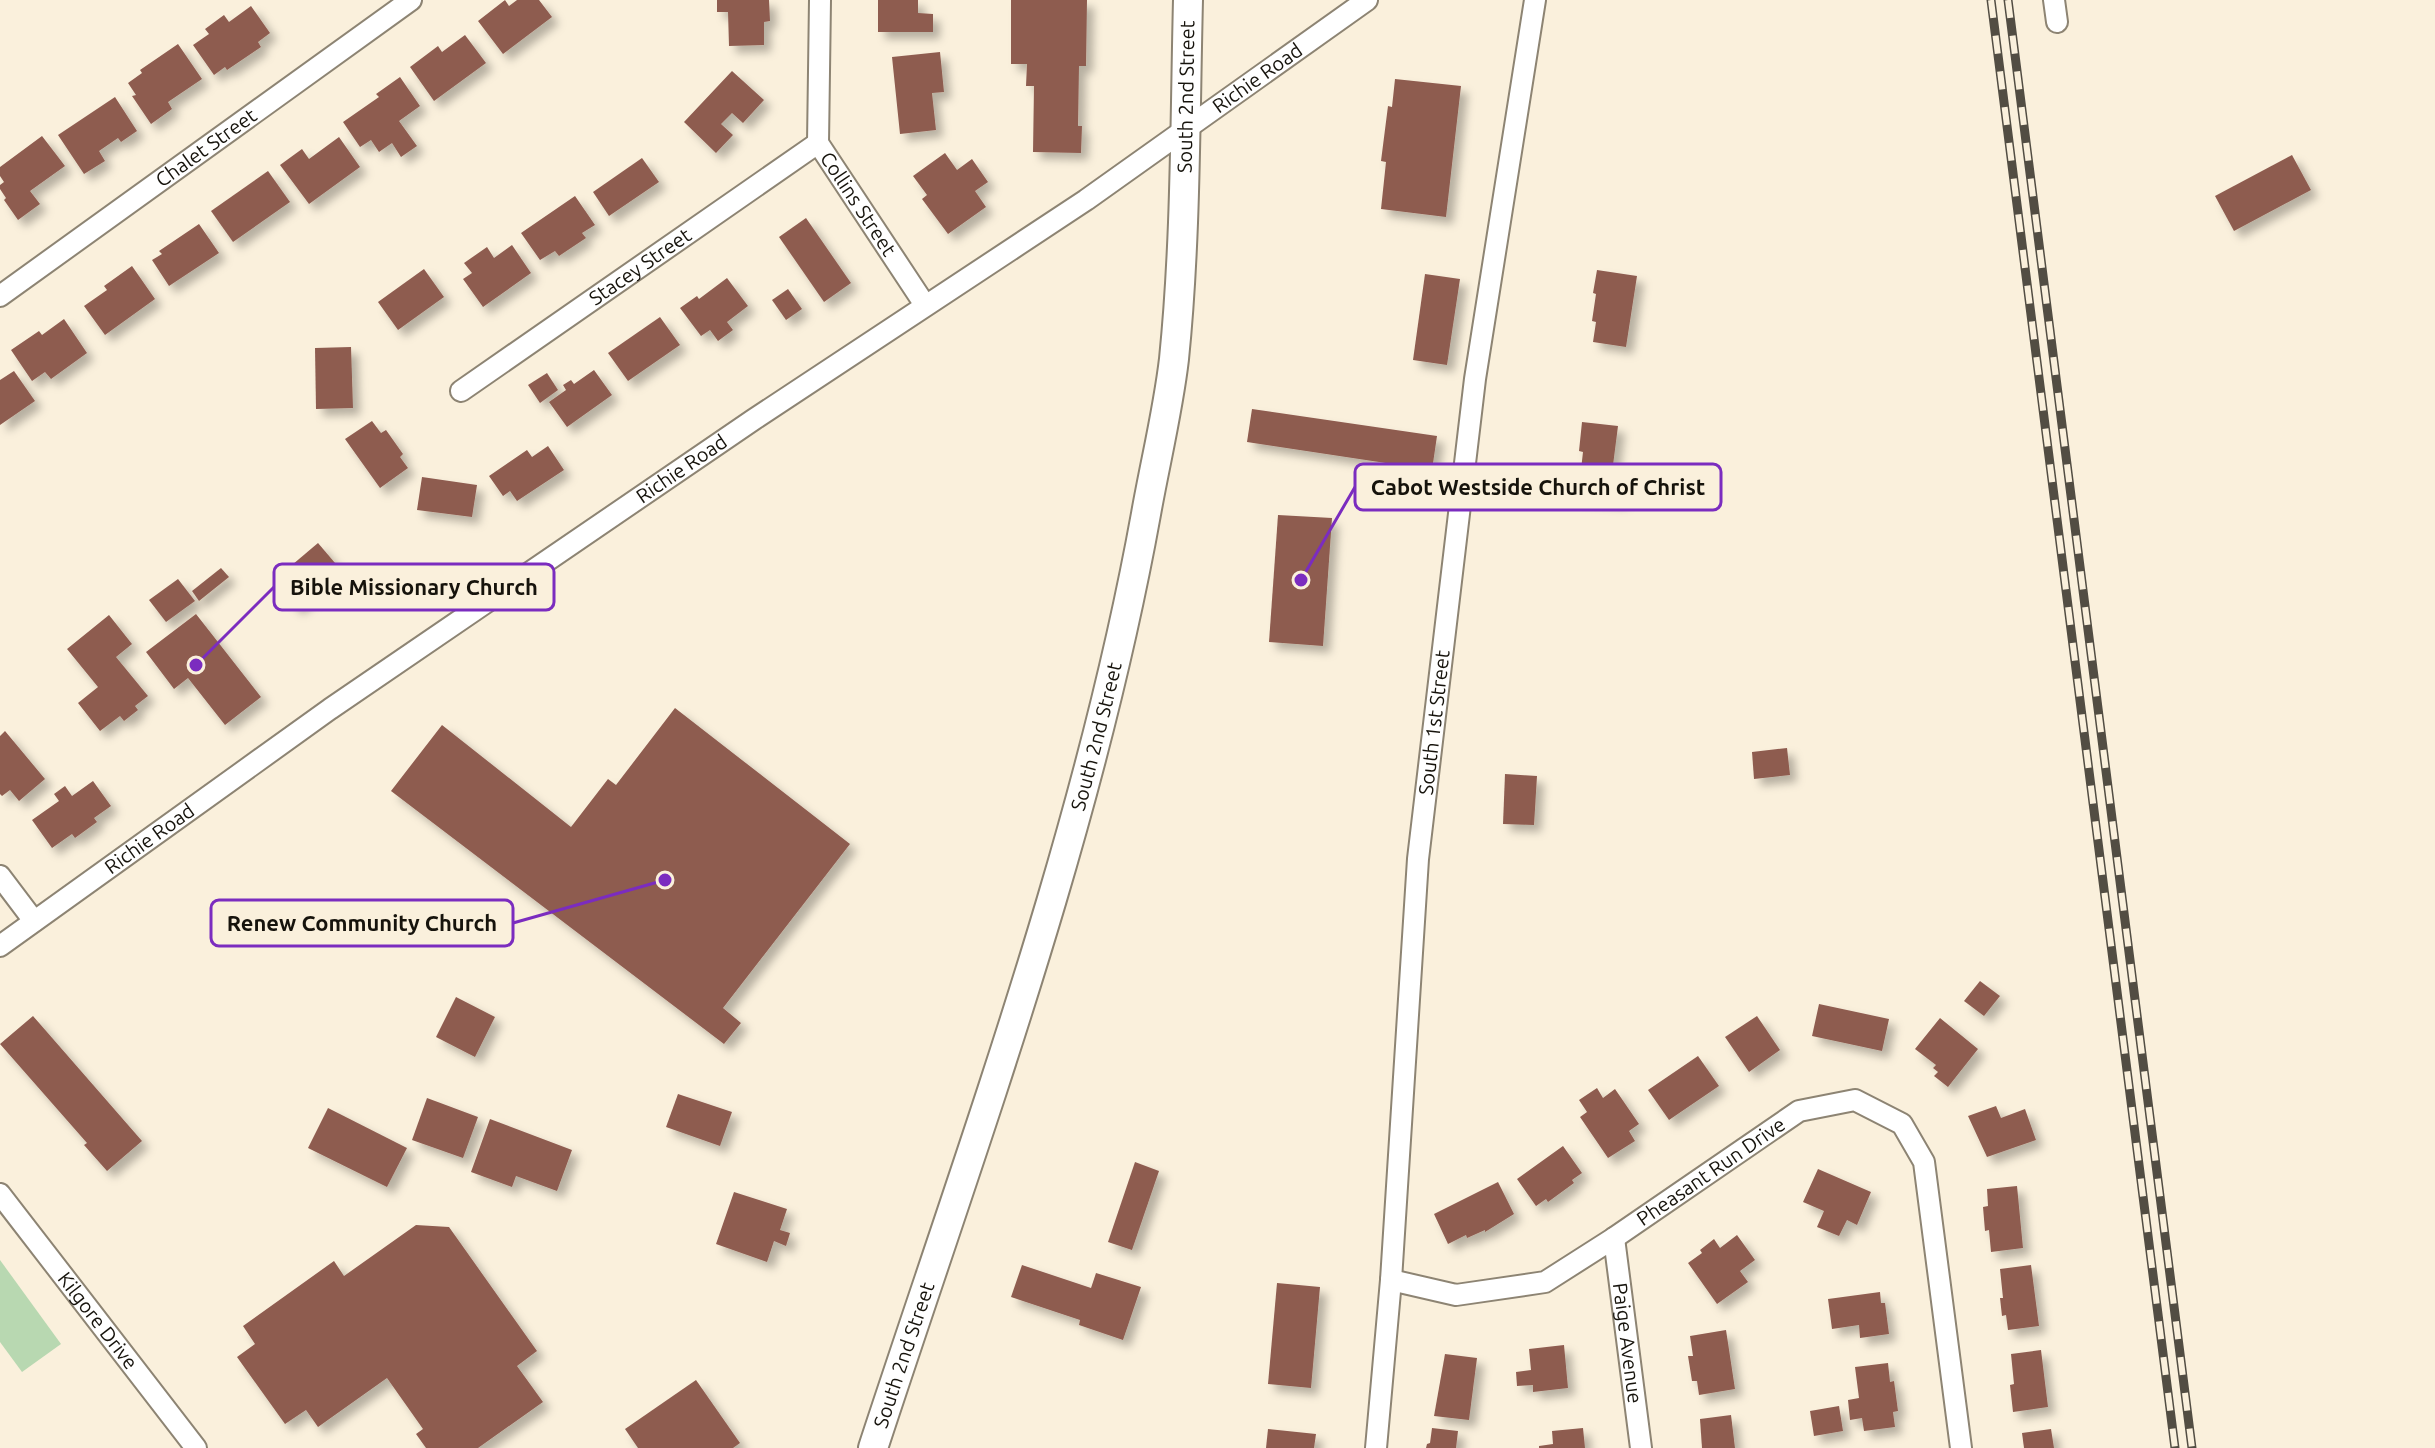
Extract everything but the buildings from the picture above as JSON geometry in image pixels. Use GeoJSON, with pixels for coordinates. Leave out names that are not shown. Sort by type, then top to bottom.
{"type":"FeatureCollection","features":[{"type":"Feature","properties":{"kind":"main road","name":"South 2nd Street"},"geometry":{"type":"LineString","coordinates":[[873,1448],[1056,890],[1095,750],[1137,565],[1173,362],[1188,0]]}},
{"type":"Feature","properties":{"kind":"street","name":"Chalet Street"},"geometry":{"type":"LineString","coordinates":[[0,296],[411,0]]}},
{"type":"Feature","properties":{"kind":"street","name":"Collins Street"},"geometry":{"type":"LineString","coordinates":[[820,0],[818,143],[925,305]]}},
{"type":"Feature","properties":{"kind":"street","name":"Richie Road"},"geometry":{"type":"LineString","coordinates":[[0,946],[330,709],[753,420],[1086,200],[1367,0]]}},
{"type":"Feature","properties":{"kind":"street","name":"South 1st Street"},"geometry":{"type":"LineString","coordinates":[[1376,1448],[1391,1280],[1418,859],[1475,379],[1535,0]]}},
{"type":"Feature","properties":{"kind":"street"},"geometry":{"type":"LineString","coordinates":[[2054,0],[2057,22]]}},
{"type":"Feature","properties":{"kind":"street","name":"Stacey Street"},"geometry":{"type":"LineString","coordinates":[[461,391],[818,143]]}},
{"type":"Feature","properties":{"kind":"street"},"geometry":{"type":"LineString","coordinates":[[0,876],[34,921]]}},
{"type":"Feature","properties":{"kind":"street","name":"Pheasant Run Drive"},"geometry":{"type":"LineString","coordinates":[[1391,1280],[1456,1295],[1545,1282],[1799,1111],[1855,1100],[1902,1124],[1924,1162],[1961,1448]]}},
{"type":"Feature","properties":{"kind":"street","name":"Kilgore Drive"},"geometry":{"type":"LineString","coordinates":[[0,1194],[196,1448]]}},
{"type":"Feature","properties":{"kind":"street","name":"Paige Avenue"},"geometry":{"type":"LineString","coordinates":[[1614,1238],[1641,1448]]}},
{"type":"Feature","properties":{"kind":"green space"},"geometry":{"type":"Polygon","coordinates":[[[0,1260],[61,1344],[22,1372],[0,1342],[0,1260]]]}},
{"type":"Feature","properties":{"kind":"railway"},"geometry":{"type":"LineString","coordinates":[[1991,0],[2175,1448]]}},
{"type":"Feature","properties":{"kind":"railway"},"geometry":{"type":"LineString","coordinates":[[2008,0],[2192,1448]]}},
{"type":"Feature","properties":{"kind":"place","name":"Cabot Westside Church of Christ"},"geometry":{"type":"Point","coordinates":[1301,580]}},
{"type":"Feature","properties":{"kind":"place","name":"Bible Missionary Church"},"geometry":{"type":"Point","coordinates":[196,665]}},
{"type":"Feature","properties":{"kind":"place","name":"Renew Community Church"},"geometry":{"type":"Point","coordinates":[665,880]}}]}
